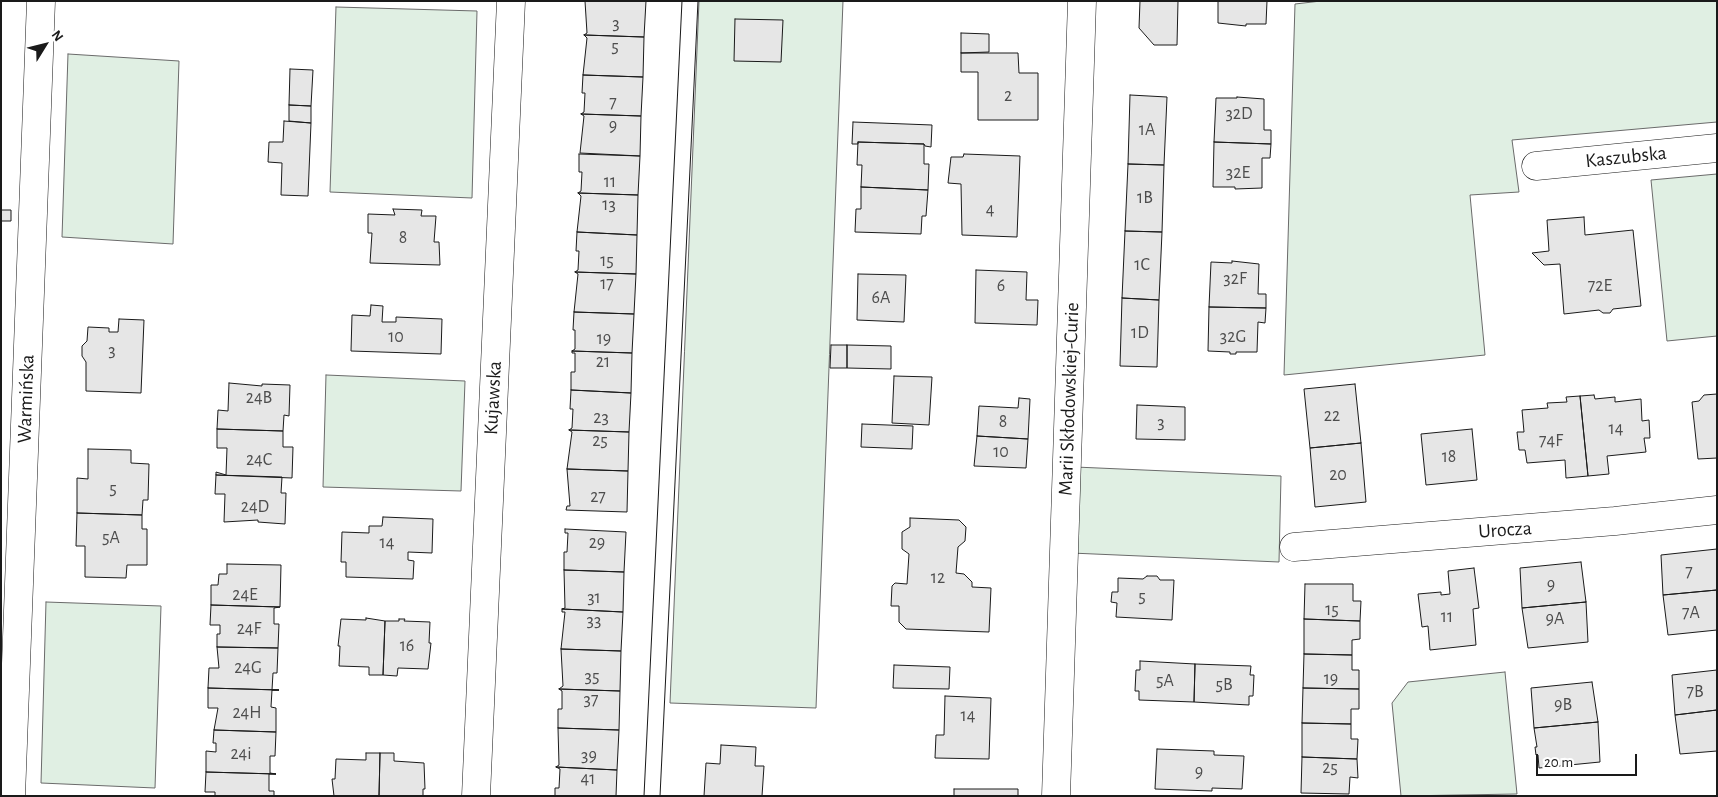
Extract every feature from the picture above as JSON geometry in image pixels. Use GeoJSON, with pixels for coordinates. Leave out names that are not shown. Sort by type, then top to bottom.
{"type":"FeatureCollection","features":[{"type":"Feature","properties":{"kind":"street","name":"Warmińska"},"geometry":{"type":"LineString","coordinates":[[11,796],[41,1]]}},
{"type":"Feature","properties":{"kind":"street","name":"Kujawska"},"geometry":{"type":"LineString","coordinates":[[476,796],[511,1]]}},
{"type":"Feature","properties":{"kind":"street","name":"Marii Skłodowskiej-Curie"},"geometry":{"type":"LineString","coordinates":[[1056,796],[1082,1]]}},
{"type":"Feature","properties":{"kind":"street","name":"Kaszubska"},"geometry":{"type":"LineString","coordinates":[[1536,166],[1717,148]]}},
{"type":"Feature","properties":{"kind":"street","name":"Urocza"},"geometry":{"type":"LineString","coordinates":[[1294,546],[1615,521],[1717,510]]}},
{"type":"Feature","properties":{"kind":"lane"},"geometry":{"type":"LineString","coordinates":[[652,796],[690,1]]}},
{"type":"Feature","properties":{"kind":"green space"},"geometry":{"type":"Polygon","coordinates":[[[699,1],[843,1],[816,708],[670,703],[699,1]]]}},
{"type":"Feature","properties":{"kind":"green space"},"geometry":{"type":"Polygon","coordinates":[[[1321,1],[1717,1],[1717,122],[1512,140],[1519,192],[1470,195],[1485,355],[1284,375],[1295,4],[1321,1]]]}},
{"type":"Feature","properties":{"kind":"green space"},"geometry":{"type":"Polygon","coordinates":[[[336,7],[477,11],[472,198],[330,192],[336,7]]]}},
{"type":"Feature","properties":{"kind":"green space"},"geometry":{"type":"Polygon","coordinates":[[[68,54],[179,61],[173,244],[62,237],[68,54]]]}},
{"type":"Feature","properties":{"kind":"green space"},"geometry":{"type":"Polygon","coordinates":[[[1717,174],[1717,336],[1667,341],[1651,180],[1717,174]]]}},
{"type":"Feature","properties":{"kind":"green space"},"geometry":{"type":"Polygon","coordinates":[[[326,375],[465,381],[461,491],[323,487],[326,375]]]}},
{"type":"Feature","properties":{"kind":"green space"},"geometry":{"type":"Polygon","coordinates":[[[1075,467],[1281,476],[1279,562],[1071,553],[1075,467]]]}},
{"type":"Feature","properties":{"kind":"green space"},"geometry":{"type":"Polygon","coordinates":[[[46,602],[161,606],[155,788],[41,783],[46,602]]]}},
{"type":"Feature","properties":{"kind":"green space"},"geometry":{"type":"Polygon","coordinates":[[[1505,672],[1517,794],[1401,796],[1392,703],[1408,682],[1505,672]]]}},
{"type":"Feature","properties":{"kind":"building"},"geometry":{"type":"Polygon","coordinates":[[[585,1],[646,1],[644,37],[584,35],[587,33],[585,1]]]}},
{"type":"Feature","properties":{"kind":"building"},"geometry":{"type":"Polygon","coordinates":[[[1140,1],[1178,1],[1177,45],[1154,45],[1139,28],[1140,1]]]}},
{"type":"Feature","properties":{"kind":"building"},"geometry":{"type":"Polygon","coordinates":[[[1218,1],[1267,1],[1266,24],[1246,24],[1246,26],[1218,23],[1218,1]]]}},
{"type":"Feature","properties":{"kind":"building"},"geometry":{"type":"Polygon","coordinates":[[[735,19],[783,20],[781,62],[734,61],[735,19]]]}},
{"type":"Feature","properties":{"kind":"building"},"geometry":{"type":"Polygon","coordinates":[[[961,33],[989,34],[989,52],[961,53],[961,33]]]}},
{"type":"Feature","properties":{"kind":"building"},"geometry":{"type":"Polygon","coordinates":[[[584,35],[644,37],[643,77],[583,75],[587,38],[584,35]]]}},
{"type":"Feature","properties":{"kind":"building"},"geometry":{"type":"Polygon","coordinates":[[[961,53],[1018,53],[1019,73],[1038,73],[1038,120],[978,120],[978,72],[961,72],[961,53]]]}},
{"type":"Feature","properties":{"kind":"building"},"geometry":{"type":"Polygon","coordinates":[[[290,69],[313,70],[311,106],[289,105],[290,69]]]}},
{"type":"Feature","properties":{"kind":"building"},"geometry":{"type":"Polygon","coordinates":[[[583,75],[643,77],[641,116],[581,114],[584,112],[585,93],[582,93],[583,75]]]}},
{"type":"Feature","properties":{"kind":"building"},"geometry":{"type":"Polygon","coordinates":[[[1130,95],[1167,97],[1164,165],[1128,164],[1130,95]]]}},
{"type":"Feature","properties":{"kind":"building"},"geometry":{"type":"Polygon","coordinates":[[[1216,98],[1264,99],[1264,130],[1271,130],[1271,144],[1214,142],[1216,98]]]}},
{"type":"Feature","properties":{"kind":"building"},"geometry":{"type":"Polygon","coordinates":[[[289,105],[311,106],[311,123],[289,121],[289,105]]]}},
{"type":"Feature","properties":{"kind":"building"},"geometry":{"type":"Polygon","coordinates":[[[581,114],[641,116],[640,156],[580,153],[584,116],[581,114]]]}},
{"type":"Feature","properties":{"kind":"building"},"geometry":{"type":"Polygon","coordinates":[[[284,121],[311,123],[308,196],[281,195],[282,163],[268,162],[269,142],[283,142],[284,121]]]}},
{"type":"Feature","properties":{"kind":"building"},"geometry":{"type":"Polygon","coordinates":[[[853,122],[932,125],[931,147],[924,144],[858,142],[858,144],[852,144],[853,122]]]}},
{"type":"Feature","properties":{"kind":"building"},"geometry":{"type":"Polygon","coordinates":[[[858,142],[924,144],[924,164],[929,164],[928,190],[861,187],[862,165],[857,165],[858,142]]]}},
{"type":"Feature","properties":{"kind":"building"},"geometry":{"type":"Polygon","coordinates":[[[1214,142],[1271,144],[1270,158],[1262,158],[1262,188],[1235,189],[1235,187],[1213,187],[1214,142]]]}},
{"type":"Feature","properties":{"kind":"building"},"geometry":{"type":"Polygon","coordinates":[[[579,154],[640,156],[638,195],[578,193],[581,191],[582,172],[579,172],[579,154]]]}},
{"type":"Feature","properties":{"kind":"building"},"geometry":{"type":"Polygon","coordinates":[[[964,154],[1020,156],[1017,237],[962,235],[961,184],[948,183],[951,157],[963,157],[964,154]]]}},
{"type":"Feature","properties":{"kind":"building"},"geometry":{"type":"Polygon","coordinates":[[[1128,164],[1164,165],[1162,232],[1125,231],[1128,164]]]}},
{"type":"Feature","properties":{"kind":"building"},"geometry":{"type":"Polygon","coordinates":[[[861,187],[928,190],[926,216],[922,216],[921,234],[855,232],[856,209],[861,209],[861,187]]]}},
{"type":"Feature","properties":{"kind":"building"},"geometry":{"type":"Polygon","coordinates":[[[578,193],[638,195],[637,235],[577,232],[581,196],[578,193]]]}},
{"type":"Feature","properties":{"kind":"building"},"geometry":{"type":"Polygon","coordinates":[[[393,209],[422,210],[421,216],[436,216],[434,242],[439,242],[440,265],[370,263],[372,233],[368,233],[368,214],[395,215],[393,209]]]}},
{"type":"Feature","properties":{"kind":"building"},"geometry":{"type":"Polygon","coordinates":[[[1,210],[11,210],[11,221],[1,221],[1,210]]]}},
{"type":"Feature","properties":{"kind":"building"},"geometry":{"type":"Polygon","coordinates":[[[1584,217],[1585,235],[1633,230],[1641,306],[1613,309],[1610,313],[1603,313],[1599,310],[1564,314],[1560,264],[1544,265],[1532,253],[1549,251],[1547,220],[1584,217]]]}},
{"type":"Feature","properties":{"kind":"building"},"geometry":{"type":"Polygon","coordinates":[[[1125,231],[1162,232],[1159,300],[1122,298],[1125,231]]]}},
{"type":"Feature","properties":{"kind":"building"},"geometry":{"type":"Polygon","coordinates":[[[577,232],[637,235],[636,274],[575,272],[578,270],[579,251],[576,251],[577,232]]]}},
{"type":"Feature","properties":{"kind":"building"},"geometry":{"type":"Polygon","coordinates":[[[1232,261],[1259,264],[1258,294],[1266,294],[1266,308],[1209,307],[1211,262],[1232,263],[1232,261]]]}},
{"type":"Feature","properties":{"kind":"building"},"geometry":{"type":"Polygon","coordinates":[[[976,270],[1027,272],[1026,300],[1038,300],[1037,325],[975,323],[976,270]]]}},
{"type":"Feature","properties":{"kind":"building"},"geometry":{"type":"Polygon","coordinates":[[[575,272],[636,274],[634,314],[574,312],[578,274],[575,272]]]}},
{"type":"Feature","properties":{"kind":"building"},"geometry":{"type":"Polygon","coordinates":[[[858,274],[906,275],[904,322],[857,320],[858,274]]]}},
{"type":"Feature","properties":{"kind":"building"},"geometry":{"type":"Polygon","coordinates":[[[1122,298],[1159,300],[1157,367],[1120,366],[1122,298]]]}},
{"type":"Feature","properties":{"kind":"building"},"geometry":{"type":"Polygon","coordinates":[[[371,305],[383,306],[382,322],[396,322],[396,317],[442,319],[441,354],[351,351],[352,315],[370,316],[371,305]]]}},
{"type":"Feature","properties":{"kind":"building"},"geometry":{"type":"Polygon","coordinates":[[[1209,307],[1266,308],[1265,323],[1258,322],[1257,352],[1236,352],[1236,354],[1230,354],[1230,352],[1208,351],[1209,307]]]}},
{"type":"Feature","properties":{"kind":"building"},"geometry":{"type":"Polygon","coordinates":[[[574,312],[634,314],[632,353],[572,351],[575,349],[574,312]]]}},
{"type":"Feature","properties":{"kind":"building"},"geometry":{"type":"Polygon","coordinates":[[[119,319],[144,320],[141,393],[86,391],[86,362],[82,356],[82,346],[87,341],[88,327],[109,328],[109,332],[118,332],[119,319]]]}},
{"type":"Feature","properties":{"kind":"building"},"geometry":{"type":"Polygon","coordinates":[[[831,345],[847,345],[847,368],[830,368],[831,345]]]}},
{"type":"Feature","properties":{"kind":"building"},"geometry":{"type":"Polygon","coordinates":[[[847,345],[891,346],[891,369],[847,368],[847,345]]]}},
{"type":"Feature","properties":{"kind":"building"},"geometry":{"type":"Polygon","coordinates":[[[572,351],[632,353],[631,393],[571,390],[571,372],[575,372],[575,353],[572,353],[572,351]]]}},
{"type":"Feature","properties":{"kind":"building"},"geometry":{"type":"Polygon","coordinates":[[[894,376],[932,377],[929,425],[892,423],[894,376]]]}},
{"type":"Feature","properties":{"kind":"building"},"geometry":{"type":"Polygon","coordinates":[[[229,383],[262,386],[262,384],[290,385],[289,416],[284,415],[283,431],[217,429],[218,410],[228,411],[229,383]]]}},
{"type":"Feature","properties":{"kind":"building"},"geometry":{"type":"Polygon","coordinates":[[[1355,384],[1361,443],[1310,448],[1304,389],[1355,384]]]}},
{"type":"Feature","properties":{"kind":"building"},"geometry":{"type":"Polygon","coordinates":[[[571,390],[631,393],[629,432],[569,430],[572,428],[573,409],[570,409],[571,390]]]}},
{"type":"Feature","properties":{"kind":"building"},"geometry":{"type":"Polygon","coordinates":[[[1717,394],[1717,458],[1698,459],[1692,402],[1699,401],[1704,395],[1717,394]]]}},
{"type":"Feature","properties":{"kind":"building"},"geometry":{"type":"Polygon","coordinates":[[[1594,395],[1595,399],[1615,397],[1615,402],[1641,399],[1642,421],[1649,420],[1650,438],[1644,438],[1646,452],[1607,456],[1609,474],[1588,476],[1580,396],[1594,395]]]}},
{"type":"Feature","properties":{"kind":"building"},"geometry":{"type":"Polygon","coordinates":[[[1580,396],[1588,476],[1566,478],[1565,460],[1527,463],[1525,450],[1519,450],[1517,432],[1524,432],[1522,410],[1548,408],[1547,403],[1567,402],[1566,397],[1580,396]]]}},
{"type":"Feature","properties":{"kind":"building"},"geometry":{"type":"Polygon","coordinates":[[[1019,398],[1030,399],[1028,439],[977,436],[979,406],[1018,408],[1019,398]]]}},
{"type":"Feature","properties":{"kind":"building"},"geometry":{"type":"Polygon","coordinates":[[[1137,405],[1185,407],[1185,440],[1136,439],[1137,405]]]}},
{"type":"Feature","properties":{"kind":"building"},"geometry":{"type":"Polygon","coordinates":[[[862,424],[913,426],[912,449],[861,447],[862,424]]]}},
{"type":"Feature","properties":{"kind":"building"},"geometry":{"type":"Polygon","coordinates":[[[217,429],[283,431],[283,447],[293,447],[292,478],[216,475],[216,472],[226,475],[227,448],[217,448],[217,429]]]}},
{"type":"Feature","properties":{"kind":"building"},"geometry":{"type":"Polygon","coordinates":[[[1472,429],[1477,480],[1426,485],[1421,434],[1472,429]]]}},
{"type":"Feature","properties":{"kind":"building"},"geometry":{"type":"Polygon","coordinates":[[[569,430],[629,432],[628,471],[567,469],[572,432],[569,430]]]}},
{"type":"Feature","properties":{"kind":"building"},"geometry":{"type":"Polygon","coordinates":[[[977,436],[1028,439],[1026,468],[974,466],[977,436]]]}},
{"type":"Feature","properties":{"kind":"building"},"geometry":{"type":"Polygon","coordinates":[[[1361,443],[1366,502],[1315,507],[1310,448],[1361,443]]]}},
{"type":"Feature","properties":{"kind":"building"},"geometry":{"type":"Polygon","coordinates":[[[88,449],[131,450],[131,463],[149,464],[148,500],[143,500],[142,515],[77,513],[77,478],[88,479],[88,449]]]}},
{"type":"Feature","properties":{"kind":"building"},"geometry":{"type":"Polygon","coordinates":[[[567,469],[628,471],[627,512],[566,510],[567,506],[570,506],[567,469]]]}},
{"type":"Feature","properties":{"kind":"building"},"geometry":{"type":"Polygon","coordinates":[[[216,475],[282,477],[281,493],[286,493],[285,524],[258,522],[258,520],[224,522],[225,494],[215,494],[216,475]]]}},
{"type":"Feature","properties":{"kind":"building"},"geometry":{"type":"Polygon","coordinates":[[[77,513],[142,515],[142,529],[147,529],[147,565],[127,565],[126,578],[85,577],[85,546],[76,546],[77,513]]]}},
{"type":"Feature","properties":{"kind":"building"},"geometry":{"type":"Polygon","coordinates":[[[383,517],[433,519],[432,553],[408,552],[408,560],[414,561],[413,579],[346,577],[346,562],[341,562],[342,532],[369,533],[369,526],[382,526],[383,517]]]}},
{"type":"Feature","properties":{"kind":"building"},"geometry":{"type":"Polygon","coordinates":[[[910,518],[959,520],[966,527],[965,541],[958,547],[956,573],[964,574],[972,582],[972,587],[991,588],[989,632],[906,629],[899,622],[899,606],[891,606],[892,586],[895,583],[907,584],[909,554],[902,549],[902,532],[910,527],[910,518]]]}},
{"type":"Feature","properties":{"kind":"building"},"geometry":{"type":"Polygon","coordinates":[[[565,529],[626,532],[624,572],[564,570],[564,552],[567,552],[568,533],[565,533],[565,529]]]}},
{"type":"Feature","properties":{"kind":"building"},"geometry":{"type":"Polygon","coordinates":[[[1717,549],[1717,590],[1663,595],[1661,555],[1717,549]]]}},
{"type":"Feature","properties":{"kind":"building"},"geometry":{"type":"Polygon","coordinates":[[[1581,562],[1586,602],[1522,608],[1520,568],[1581,562]]]}},
{"type":"Feature","properties":{"kind":"building"},"geometry":{"type":"Polygon","coordinates":[[[227,564],[281,565],[280,607],[211,605],[211,585],[218,585],[219,574],[227,574],[227,564]]]}},
{"type":"Feature","properties":{"kind":"building"},"geometry":{"type":"Polygon","coordinates":[[[1474,568],[1479,608],[1473,609],[1476,645],[1430,650],[1428,626],[1422,627],[1418,594],[1441,592],[1441,595],[1450,594],[1448,571],[1474,568]]]}},
{"type":"Feature","properties":{"kind":"building"},"geometry":{"type":"Polygon","coordinates":[[[564,570],[624,572],[623,612],[562,609],[565,608],[564,570]]]}},
{"type":"Feature","properties":{"kind":"building"},"geometry":{"type":"Polygon","coordinates":[[[1147,576],[1157,576],[1160,580],[1174,580],[1172,620],[1116,617],[1117,603],[1111,602],[1112,592],[1118,592],[1118,578],[1143,579],[1147,576]]]}},
{"type":"Feature","properties":{"kind":"building"},"geometry":{"type":"Polygon","coordinates":[[[1305,584],[1353,584],[1353,601],[1361,601],[1360,621],[1304,619],[1305,584]]]}},
{"type":"Feature","properties":{"kind":"building"},"geometry":{"type":"Polygon","coordinates":[[[1717,590],[1717,630],[1668,635],[1663,595],[1717,590]]]}},
{"type":"Feature","properties":{"kind":"building"},"geometry":{"type":"Polygon","coordinates":[[[1586,602],[1588,642],[1528,648],[1522,608],[1586,602]]]}},
{"type":"Feature","properties":{"kind":"building"},"geometry":{"type":"Polygon","coordinates":[[[211,605],[280,607],[274,608],[274,624],[279,624],[278,648],[217,647],[217,634],[220,634],[220,625],[210,625],[211,605]]]}},
{"type":"Feature","properties":{"kind":"building"},"geometry":{"type":"Polygon","coordinates":[[[562,609],[623,612],[621,651],[561,649],[565,612],[562,612],[562,609]]]}},
{"type":"Feature","properties":{"kind":"building"},"geometry":{"type":"Polygon","coordinates":[[[366,618],[385,621],[383,675],[369,675],[369,667],[339,666],[340,646],[338,646],[341,619],[366,620],[366,618]]]}},
{"type":"Feature","properties":{"kind":"building"},"geometry":{"type":"Polygon","coordinates":[[[399,619],[405,619],[404,621],[430,622],[429,643],[431,643],[428,669],[398,668],[397,676],[383,675],[385,621],[399,621],[399,619]]]}},
{"type":"Feature","properties":{"kind":"building"},"geometry":{"type":"Polygon","coordinates":[[[1304,619],[1360,621],[1360,639],[1352,640],[1352,655],[1304,654],[1304,619]]]}},
{"type":"Feature","properties":{"kind":"building"},"geometry":{"type":"Polygon","coordinates":[[[217,647],[278,648],[277,673],[273,673],[272,690],[208,688],[209,668],[219,668],[217,647]]]}},
{"type":"Feature","properties":{"kind":"building"},"geometry":{"type":"Polygon","coordinates":[[[561,649],[621,651],[620,691],[559,689],[563,686],[561,649]]]}},
{"type":"Feature","properties":{"kind":"building"},"geometry":{"type":"Polygon","coordinates":[[[1304,654],[1352,655],[1352,670],[1359,670],[1359,689],[1303,688],[1304,654]]]}},
{"type":"Feature","properties":{"kind":"building"},"geometry":{"type":"Polygon","coordinates":[[[1140,661],[1195,664],[1194,702],[1139,700],[1139,691],[1135,691],[1136,670],[1140,670],[1140,661]]]}},
{"type":"Feature","properties":{"kind":"building"},"geometry":{"type":"Polygon","coordinates":[[[1195,664],[1251,666],[1250,675],[1254,675],[1253,696],[1249,696],[1249,705],[1194,702],[1195,664]]]}},
{"type":"Feature","properties":{"kind":"building"},"geometry":{"type":"Polygon","coordinates":[[[894,665],[950,667],[949,689],[893,688],[894,665]]]}},
{"type":"Feature","properties":{"kind":"building"},"geometry":{"type":"Polygon","coordinates":[[[1717,670],[1717,710],[1675,715],[1672,675],[1717,670]]]}},
{"type":"Feature","properties":{"kind":"building"},"geometry":{"type":"Polygon","coordinates":[[[1592,682],[1598,722],[1534,728],[1531,688],[1592,682]]]}},
{"type":"Feature","properties":{"kind":"building"},"geometry":{"type":"Polygon","coordinates":[[[208,688],[279,690],[272,690],[271,707],[276,708],[276,732],[214,730],[218,708],[208,708],[208,688]]]}},
{"type":"Feature","properties":{"kind":"building"},"geometry":{"type":"Polygon","coordinates":[[[1303,688],[1359,689],[1359,709],[1351,709],[1351,724],[1302,723],[1303,688]]]}},
{"type":"Feature","properties":{"kind":"building"},"geometry":{"type":"Polygon","coordinates":[[[559,689],[620,691],[619,730],[558,728],[558,709],[562,709],[562,691],[559,689]]]}},
{"type":"Feature","properties":{"kind":"building"},"geometry":{"type":"Polygon","coordinates":[[[945,696],[991,698],[989,759],[935,758],[936,735],[944,735],[945,696]]]}},
{"type":"Feature","properties":{"kind":"building"},"geometry":{"type":"Polygon","coordinates":[[[1717,710],[1717,751],[1680,754],[1675,715],[1717,710]]]}},
{"type":"Feature","properties":{"kind":"building"},"geometry":{"type":"Polygon","coordinates":[[[1598,722],[1600,762],[1539,768],[1534,728],[1598,722]]]}},
{"type":"Feature","properties":{"kind":"building"},"geometry":{"type":"Polygon","coordinates":[[[1302,723],[1351,724],[1351,739],[1358,739],[1357,759],[1302,757],[1302,723]]]}},
{"type":"Feature","properties":{"kind":"building"},"geometry":{"type":"Polygon","coordinates":[[[558,728],[619,730],[617,770],[556,767],[559,765],[558,728]]]}},
{"type":"Feature","properties":{"kind":"building"},"geometry":{"type":"Polygon","coordinates":[[[214,730],[276,732],[275,756],[270,756],[270,773],[276,774],[206,772],[206,751],[216,752],[216,743],[213,743],[214,730]]]}},
{"type":"Feature","properties":{"kind":"building"},"geometry":{"type":"Polygon","coordinates":[[[721,745],[756,747],[755,766],[764,766],[762,796],[704,796],[706,763],[720,764],[721,745]]]}},
{"type":"Feature","properties":{"kind":"building"},"geometry":{"type":"Polygon","coordinates":[[[1157,749],[1214,751],[1214,755],[1244,756],[1242,789],[1212,788],[1212,791],[1155,789],[1157,749]]]}},
{"type":"Feature","properties":{"kind":"building"},"geometry":{"type":"Polygon","coordinates":[[[366,753],[380,753],[379,796],[334,796],[332,779],[335,779],[336,759],[366,760],[366,753]]]}},
{"type":"Feature","properties":{"kind":"building"},"geometry":{"type":"Polygon","coordinates":[[[380,753],[394,753],[394,761],[424,763],[425,789],[423,789],[423,796],[379,796],[380,753]]]}},
{"type":"Feature","properties":{"kind":"building"},"geometry":{"type":"Polygon","coordinates":[[[1302,757],[1357,759],[1358,778],[1350,777],[1349,794],[1301,793],[1302,757]]]}},
{"type":"Feature","properties":{"kind":"building"},"geometry":{"type":"Polygon","coordinates":[[[556,767],[617,770],[616,796],[555,796],[555,788],[559,788],[560,769],[556,767]]]}},
{"type":"Feature","properties":{"kind":"building"},"geometry":{"type":"Polygon","coordinates":[[[206,772],[276,774],[269,774],[269,791],[274,791],[274,796],[215,796],[215,792],[205,792],[206,772]]]}},
{"type":"Feature","properties":{"kind":"building"},"geometry":{"type":"Polygon","coordinates":[[[954,789],[1018,789],[1018,796],[954,796],[954,789]]]}}]}
